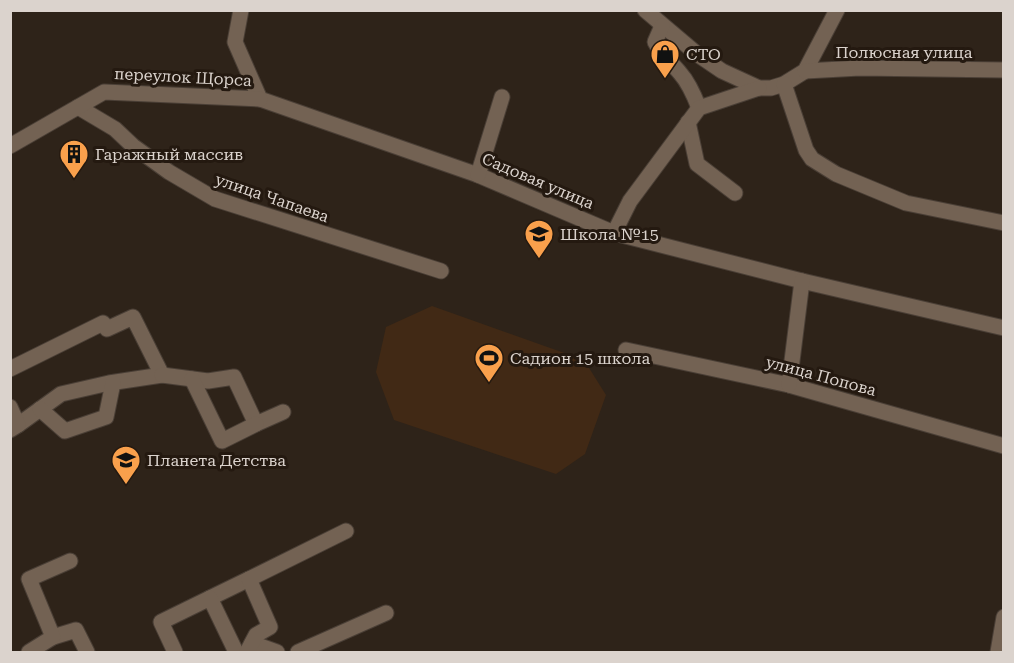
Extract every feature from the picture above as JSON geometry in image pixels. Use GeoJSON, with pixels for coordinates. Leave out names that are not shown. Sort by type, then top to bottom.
{"type":"FeatureCollection","features":[{"type":"Feature","properties":{"kind":"street"},"geometry":{"type":"LineString","coordinates":[[241,10],[235,42],[260,99]]}},
{"type":"Feature","properties":{"kind":"street"},"geometry":{"type":"LineString","coordinates":[[645,10],[697,54],[722,70],[759,88]]}},
{"type":"Feature","properties":{"kind":"street"},"geometry":{"type":"LineString","coordinates":[[614,233],[630,201],[699,108],[759,88],[771,88],[784,84],[805,71],[837,10]]}},
{"type":"Feature","properties":{"kind":"street"},"geometry":{"type":"LineString","coordinates":[[662,26],[655,42],[659,51],[682,75],[693,91],[699,108]]}},
{"type":"Feature","properties":{"kind":"street","name":"Полюсная улица"},"geometry":{"type":"LineString","coordinates":[[805,71],[860,68],[1004,70]]}},
{"type":"Feature","properties":{"kind":"street"},"geometry":{"type":"LineString","coordinates":[[784,84],[806,150],[820,165],[906,203],[1004,223]]}},
{"type":"Feature","properties":{"kind":"street","name":"переулок Щорса"},"geometry":{"type":"LineString","coordinates":[[10,146],[104,92],[260,99]]}},
{"type":"Feature","properties":{"kind":"street"},"geometry":{"type":"LineString","coordinates":[[478,175],[502,97]]}},
{"type":"Feature","properties":{"kind":"street","name":"Садовая улица"},"geometry":{"type":"LineString","coordinates":[[260,99],[478,175],[614,233],[802,281],[1004,328]]}},
{"type":"Feature","properties":{"kind":"street","name":"улица Чапаева"},"geometry":{"type":"LineString","coordinates":[[78,107],[115,129],[133,146],[169,172],[214,199],[441,271]]}},
{"type":"Feature","properties":{"kind":"street"},"geometry":{"type":"LineString","coordinates":[[688,123],[697,164],[735,193]]}},
{"type":"Feature","properties":{"kind":"street"},"geometry":{"type":"LineString","coordinates":[[789,384],[802,281]]}},
{"type":"Feature","properties":{"kind":"street"},"geometry":{"type":"LineString","coordinates":[[10,369],[103,323],[107,329],[133,317],[162,375]]}},
{"type":"Feature","properties":{"kind":"street","name":"улица Попова"},"geometry":{"type":"LineString","coordinates":[[626,350],[789,384],[1004,446]]}},
{"type":"Feature","properties":{"kind":"street"},"geometry":{"type":"LineString","coordinates":[[10,407],[14,428],[61,394],[162,375],[208,381],[234,377],[256,424]]}},
{"type":"Feature","properties":{"kind":"street"},"geometry":{"type":"LineString","coordinates":[[192,379],[222,441],[283,412]]}},
{"type":"Feature","properties":{"kind":"street"},"geometry":{"type":"LineString","coordinates":[[40,409],[64,431],[106,417],[113,383]]}},
{"type":"Feature","properties":{"kind":"street"},"geometry":{"type":"LineString","coordinates":[[175,652],[161,622],[346,531]]}},
{"type":"Feature","properties":{"kind":"street"},"geometry":{"type":"LineString","coordinates":[[53,637],[29,579],[70,561]]}},
{"type":"Feature","properties":{"kind":"street"},"geometry":{"type":"LineString","coordinates":[[249,579],[270,627],[256,635],[250,648],[276,652]]}},
{"type":"Feature","properties":{"kind":"street"},"geometry":{"type":"LineString","coordinates":[[210,598],[236,652]]}},
{"type":"Feature","properties":{"kind":"street"},"geometry":{"type":"LineString","coordinates":[[298,652],[386,613]]}},
{"type":"Feature","properties":{"kind":"street"},"geometry":{"type":"LineString","coordinates":[[998,652],[1004,617]]}},
{"type":"Feature","properties":{"kind":"street"},"geometry":{"type":"LineString","coordinates":[[29,652],[53,637],[76,630],[87,652]]}},
{"type":"Feature","properties":{"kind":"shaded area","name":"Садион 15 школа"},"geometry":{"type":"Polygon","coordinates":[[[432,306],[584,360],[606,395],[585,454],[556,474],[394,420],[376,372],[386,327],[432,306]]]}},
{"type":"Feature","properties":{"kind":"place","name":"СТО"},"geometry":{"type":"Point","coordinates":[665,80]}},
{"type":"Feature","properties":{"kind":"place","name":"Гаражный массив"},"geometry":{"type":"Point","coordinates":[74,180]}},
{"type":"Feature","properties":{"kind":"place","name":"Школа №15"},"geometry":{"type":"Point","coordinates":[539,260]}},
{"type":"Feature","properties":{"kind":"place","name":"Садион 15 школа"},"geometry":{"type":"Point","coordinates":[489,384]}},
{"type":"Feature","properties":{"kind":"place","name":"Планета Детства"},"geometry":{"type":"Point","coordinates":[126,486]}}]}
